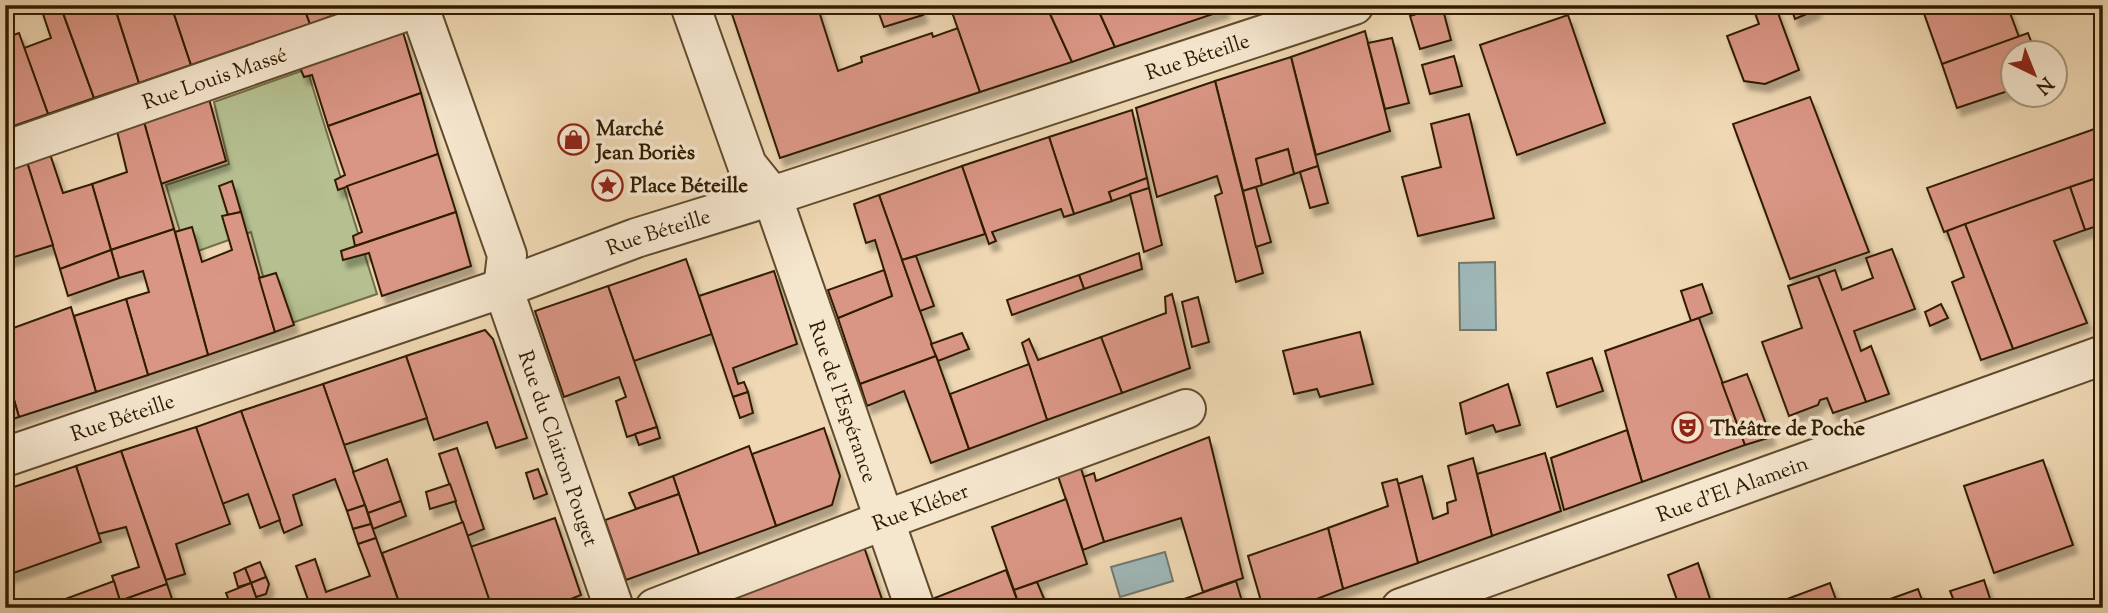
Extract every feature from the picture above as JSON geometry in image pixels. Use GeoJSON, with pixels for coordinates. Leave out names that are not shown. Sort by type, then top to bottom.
{"type":"FeatureCollection","features":[{"type":"Feature","properties":{"kind":"street"},"geometry":{"type":"LineString","coordinates":[[690,5],[747,165],[772,196]]}},
{"type":"Feature","properties":{"kind":"street","name":"Rue Béteille"},"geometry":{"type":"LineString","coordinates":[[5,457],[503,288],[636,238],[1354,5]]}},
{"type":"Feature","properties":{"kind":"street"},"geometry":{"type":"LineString","coordinates":[[422,6],[507,255],[503,288]]}},
{"type":"Feature","properties":{"kind":"street","name":"Rue Louis Massé"},"geometry":{"type":"LineString","coordinates":[[5,151],[422,6]]}},
{"type":"Feature","properties":{"kind":"street","name":"Rue de l'Espérance"},"geometry":{"type":"LineString","coordinates":[[772,196],[915,608]]}},
{"type":"Feature","properties":{"kind":"street","name":"Rue du Clairon Pouget"},"geometry":{"type":"LineString","coordinates":[[503,288],[614,608]]}},
{"type":"Feature","properties":{"kind":"street","name":"Rue d'El Alamein"},"geometry":{"type":"LineString","coordinates":[[1401,608],[2103,355]]}},
{"type":"Feature","properties":{"kind":"street","name":"Rue Kléber"},"geometry":{"type":"LineString","coordinates":[[655,608],[1186,408]]}},
{"type":"Feature","properties":{"kind":"green space"},"geometry":{"type":"Polygon","coordinates":[[[307,69],[377,294],[277,328],[251,232],[187,255],[166,185],[229,164],[214,102],[307,69]]]}},
{"type":"Feature","properties":{"kind":"water"},"geometry":{"type":"Polygon","coordinates":[[[1495,262],[1496,330],[1460,330],[1459,263],[1495,262]]]}},
{"type":"Feature","properties":{"kind":"water"},"geometry":{"type":"Polygon","coordinates":[[[1165,552],[1173,581],[1120,597],[1111,567],[1165,552]]]}},
{"type":"Feature","properties":{"kind":"building"},"geometry":{"type":"Polygon","coordinates":[[[60,5],[94,98],[48,114],[24,48],[51,38],[41,8],[60,5]]]}},
{"type":"Feature","properties":{"kind":"building"},"geometry":{"type":"Polygon","coordinates":[[[77,5],[114,5],[139,83],[94,98],[62,10],[77,5]]]}},
{"type":"Feature","properties":{"kind":"building"},"geometry":{"type":"Polygon","coordinates":[[[114,5],[171,5],[191,65],[139,83],[114,5]]]}},
{"type":"Feature","properties":{"kind":"building"},"geometry":{"type":"Polygon","coordinates":[[[171,5],[303,5],[310,24],[191,65],[171,5]]]}},
{"type":"Feature","properties":{"kind":"building"},"geometry":{"type":"Polygon","coordinates":[[[303,5],[355,5],[356,7],[310,24],[303,5]]]}},
{"type":"Feature","properties":{"kind":"building"},"geometry":{"type":"Polygon","coordinates":[[[729,5],[817,5],[838,71],[862,62],[861,57],[932,33],[933,37],[958,28],[980,92],[780,158],[729,5]]]}},
{"type":"Feature","properties":{"kind":"building"},"geometry":{"type":"Polygon","coordinates":[[[876,5],[920,5],[923,15],[884,27],[876,5]]]}},
{"type":"Feature","properties":{"kind":"building"},"geometry":{"type":"Polygon","coordinates":[[[971,5],[1046,5],[1072,62],[980,92],[952,12],[971,5]]]}},
{"type":"Feature","properties":{"kind":"building"},"geometry":{"type":"Polygon","coordinates":[[[1046,5],[1096,5],[1115,47],[1072,62],[1046,5]]]}},
{"type":"Feature","properties":{"kind":"building"},"geometry":{"type":"Polygon","coordinates":[[[1096,5],[1223,5],[1225,10],[1115,47],[1096,5]]]}},
{"type":"Feature","properties":{"kind":"building"},"geometry":{"type":"Polygon","coordinates":[[[1752,5],[1775,5],[1799,70],[1765,84],[1744,81],[1727,36],[1759,24],[1752,5]]]}},
{"type":"Feature","properties":{"kind":"building"},"geometry":{"type":"Polygon","coordinates":[[[1790,5],[1816,5],[1816,10],[1795,19],[1790,5]]]}},
{"type":"Feature","properties":{"kind":"building"},"geometry":{"type":"Polygon","coordinates":[[[1921,5],[2007,5],[2019,37],[2000,38],[2000,44],[1942,64],[1921,5]]]}},
{"type":"Feature","properties":{"kind":"building"},"geometry":{"type":"Polygon","coordinates":[[[1442,6],[1451,40],[1420,49],[1410,16],[1442,6]]]}},
{"type":"Feature","properties":{"kind":"building"},"geometry":{"type":"Polygon","coordinates":[[[1568,15],[1605,123],[1517,155],[1480,45],[1568,15]]]}},
{"type":"Feature","properties":{"kind":"building"},"geometry":{"type":"Polygon","coordinates":[[[1365,31],[1390,131],[1316,155],[1291,57],[1365,31]]]}},
{"type":"Feature","properties":{"kind":"building"},"geometry":{"type":"Polygon","coordinates":[[[403,32],[421,93],[328,126],[312,75],[304,77],[300,68],[403,32]]]}},
{"type":"Feature","properties":{"kind":"building"},"geometry":{"type":"Polygon","coordinates":[[[19,33],[48,114],[5,129],[5,38],[19,33]]]}},
{"type":"Feature","properties":{"kind":"building"},"geometry":{"type":"Polygon","coordinates":[[[2028,33],[2030,38],[2014,38],[2028,33]]]}},
{"type":"Feature","properties":{"kind":"building"},"geometry":{"type":"Polygon","coordinates":[[[1392,38],[1409,103],[1385,109],[1368,43],[1392,38]]]}},
{"type":"Feature","properties":{"kind":"building"},"geometry":{"type":"Polygon","coordinates":[[[2000,43],[2000,94],[1957,108],[1942,64],[2000,43]]]}},
{"type":"Feature","properties":{"kind":"building"},"geometry":{"type":"Polygon","coordinates":[[[1454,56],[1462,86],[1430,94],[1422,65],[1454,56]]]}},
{"type":"Feature","properties":{"kind":"building"},"geometry":{"type":"Polygon","coordinates":[[[1291,57],[1318,166],[1294,174],[1288,149],[1256,159],[1262,185],[1243,191],[1215,81],[1291,57]]]}},
{"type":"Feature","properties":{"kind":"building"},"geometry":{"type":"Polygon","coordinates":[[[1215,81],[1263,273],[1236,282],[1215,196],[1222,193],[1217,176],[1157,197],[1136,108],[1215,81]]]}},
{"type":"Feature","properties":{"kind":"building"},"geometry":{"type":"Polygon","coordinates":[[[421,93],[438,154],[338,190],[335,180],[345,175],[328,126],[421,93]]]}},
{"type":"Feature","properties":{"kind":"building"},"geometry":{"type":"Polygon","coordinates":[[[1810,97],[1869,252],[1790,279],[1733,124],[1810,97]]]}},
{"type":"Feature","properties":{"kind":"building"},"geometry":{"type":"Polygon","coordinates":[[[209,99],[226,161],[161,184],[144,122],[209,99]]]}},
{"type":"Feature","properties":{"kind":"building"},"geometry":{"type":"Polygon","coordinates":[[[1132,110],[1147,178],[1109,192],[1112,201],[1074,214],[1049,137],[1132,110]]]}},
{"type":"Feature","properties":{"kind":"building"},"geometry":{"type":"Polygon","coordinates":[[[1469,114],[1494,218],[1418,236],[1402,177],[1441,167],[1431,124],[1469,114]]]}},
{"type":"Feature","properties":{"kind":"building"},"geometry":{"type":"Polygon","coordinates":[[[144,122],[174,229],[111,250],[92,184],[127,172],[117,131],[144,122]]]}},
{"type":"Feature","properties":{"kind":"building"},"geometry":{"type":"Polygon","coordinates":[[[2103,126],[2103,176],[1944,232],[1927,188],[2103,126]]]}},
{"type":"Feature","properties":{"kind":"building"},"geometry":{"type":"Polygon","coordinates":[[[1049,137],[1074,214],[1064,217],[1061,209],[992,232],[996,241],[989,244],[962,166],[1049,137]]]}},
{"type":"Feature","properties":{"kind":"building"},"geometry":{"type":"Polygon","coordinates":[[[1288,149],[1294,174],[1262,185],[1256,159],[1288,149]]]}},
{"type":"Feature","properties":{"kind":"building"},"geometry":{"type":"Polygon","coordinates":[[[50,154],[63,193],[92,184],[111,250],[60,269],[27,162],[50,154]]]}},
{"type":"Feature","properties":{"kind":"building"},"geometry":{"type":"Polygon","coordinates":[[[438,154],[456,212],[355,246],[353,236],[362,232],[347,186],[438,154]]]}},
{"type":"Feature","properties":{"kind":"building"},"geometry":{"type":"Polygon","coordinates":[[[27,162],[53,245],[5,260],[5,170],[27,162]]]}},
{"type":"Feature","properties":{"kind":"building"},"geometry":{"type":"Polygon","coordinates":[[[962,166],[985,234],[902,260],[879,195],[962,166]]]}},
{"type":"Feature","properties":{"kind":"building"},"geometry":{"type":"Polygon","coordinates":[[[1318,166],[1328,203],[1310,208],[1300,172],[1318,166]]]}},
{"type":"Feature","properties":{"kind":"building"},"geometry":{"type":"Polygon","coordinates":[[[2103,176],[2103,224],[2085,230],[2070,187],[2103,176]]]}},
{"type":"Feature","properties":{"kind":"building"},"geometry":{"type":"Polygon","coordinates":[[[1147,178],[1149,188],[1112,201],[1109,192],[1147,178]]]}},
{"type":"Feature","properties":{"kind":"building"},"geometry":{"type":"Polygon","coordinates":[[[232,181],[241,212],[228,215],[219,186],[232,181]]]}},
{"type":"Feature","properties":{"kind":"building"},"geometry":{"type":"Polygon","coordinates":[[[1256,187],[1271,242],[1256,247],[1243,191],[1256,187]]]}},
{"type":"Feature","properties":{"kind":"building"},"geometry":{"type":"Polygon","coordinates":[[[2070,187],[2085,230],[2054,241],[2087,323],[2013,349],[1965,224],[2070,187]]]}},
{"type":"Feature","properties":{"kind":"building"},"geometry":{"type":"Polygon","coordinates":[[[1149,188],[1162,245],[1144,252],[1130,194],[1149,188]]]}},
{"type":"Feature","properties":{"kind":"building"},"geometry":{"type":"Polygon","coordinates":[[[879,195],[936,356],[860,384],[838,318],[892,296],[875,240],[866,243],[854,204],[879,195]]]}},
{"type":"Feature","properties":{"kind":"building"},"geometry":{"type":"Polygon","coordinates":[[[241,212],[275,332],[208,355],[175,232],[192,227],[202,262],[232,250],[222,216],[241,212]]]}},
{"type":"Feature","properties":{"kind":"building"},"geometry":{"type":"Polygon","coordinates":[[[456,212],[471,266],[382,296],[369,253],[343,260],[341,251],[456,212]]]}},
{"type":"Feature","properties":{"kind":"building"},"geometry":{"type":"Polygon","coordinates":[[[1965,224],[2013,349],[1981,360],[1952,282],[1964,277],[1947,231],[1965,224]]]}},
{"type":"Feature","properties":{"kind":"building"},"geometry":{"type":"Polygon","coordinates":[[[174,229],[208,355],[148,375],[126,299],[149,292],[143,271],[119,278],[111,250],[174,229]]]}},
{"type":"Feature","properties":{"kind":"building"},"geometry":{"type":"Polygon","coordinates":[[[1892,249],[1915,309],[1854,331],[1861,351],[1871,346],[1889,394],[1866,402],[1818,276],[1835,270],[1842,290],[1873,278],[1866,258],[1892,249]]]}},
{"type":"Feature","properties":{"kind":"building"},"geometry":{"type":"Polygon","coordinates":[[[111,250],[119,278],[68,296],[60,269],[111,250]]]}},
{"type":"Feature","properties":{"kind":"building"},"geometry":{"type":"Polygon","coordinates":[[[1139,253],[1142,269],[1084,289],[1079,275],[1139,253]]]}},
{"type":"Feature","properties":{"kind":"building"},"geometry":{"type":"Polygon","coordinates":[[[916,256],[934,306],[920,311],[902,260],[916,256]]]}},
{"type":"Feature","properties":{"kind":"building"},"geometry":{"type":"Polygon","coordinates":[[[686,259],[712,334],[634,361],[608,286],[686,259]]]}},
{"type":"Feature","properties":{"kind":"building"},"geometry":{"type":"Polygon","coordinates":[[[884,270],[892,296],[838,318],[828,290],[884,270]]]}},
{"type":"Feature","properties":{"kind":"building"},"geometry":{"type":"Polygon","coordinates":[[[774,271],[797,344],[733,368],[738,384],[744,382],[748,392],[733,397],[699,296],[774,271]]]}},
{"type":"Feature","properties":{"kind":"building"},"geometry":{"type":"Polygon","coordinates":[[[276,273],[294,325],[275,332],[259,278],[276,273]]]}},
{"type":"Feature","properties":{"kind":"building"},"geometry":{"type":"Polygon","coordinates":[[[1079,275],[1084,289],[1012,315],[1007,300],[1079,275]]]}},
{"type":"Feature","properties":{"kind":"building"},"geometry":{"type":"Polygon","coordinates":[[[1818,276],[1866,402],[1833,413],[1827,398],[1820,400],[1818,405],[1789,416],[1762,342],[1802,328],[1788,286],[1818,276]]]}},
{"type":"Feature","properties":{"kind":"building"},"geometry":{"type":"Polygon","coordinates":[[[1702,284],[1712,313],[1691,321],[1681,291],[1702,284]]]}},
{"type":"Feature","properties":{"kind":"building"},"geometry":{"type":"Polygon","coordinates":[[[608,286],[657,427],[627,437],[616,401],[626,397],[619,377],[564,397],[535,311],[608,286]]]}},
{"type":"Feature","properties":{"kind":"building"},"geometry":{"type":"Polygon","coordinates":[[[1172,294],[1190,368],[1122,393],[1101,337],[1166,313],[1165,297],[1172,294]]]}},
{"type":"Feature","properties":{"kind":"building"},"geometry":{"type":"Polygon","coordinates":[[[1198,297],[1209,342],[1192,347],[1182,302],[1198,297]]]}},
{"type":"Feature","properties":{"kind":"building"},"geometry":{"type":"Polygon","coordinates":[[[126,299],[148,375],[96,392],[74,316],[126,299]]]}},
{"type":"Feature","properties":{"kind":"building"},"geometry":{"type":"Polygon","coordinates":[[[1941,304],[1948,318],[1930,326],[1925,312],[1941,304]]]}},
{"type":"Feature","properties":{"kind":"building"},"geometry":{"type":"Polygon","coordinates":[[[71,307],[96,392],[19,417],[5,369],[5,331],[71,307]]]}},
{"type":"Feature","properties":{"kind":"building"},"geometry":{"type":"Polygon","coordinates":[[[1699,318],[1745,445],[1642,482],[1605,351],[1699,318]]]}},
{"type":"Feature","properties":{"kind":"building"},"geometry":{"type":"Polygon","coordinates":[[[485,330],[493,339],[527,438],[496,448],[487,422],[434,440],[406,356],[485,330]]]}},
{"type":"Feature","properties":{"kind":"building"},"geometry":{"type":"Polygon","coordinates":[[[1360,332],[1373,384],[1320,397],[1317,389],[1294,394],[1283,351],[1360,332]]]}},
{"type":"Feature","properties":{"kind":"building"},"geometry":{"type":"Polygon","coordinates":[[[962,333],[969,349],[938,361],[931,344],[962,333]]]}},
{"type":"Feature","properties":{"kind":"building"},"geometry":{"type":"Polygon","coordinates":[[[1101,337],[1122,393],[1047,420],[1022,343],[1029,339],[1038,360],[1101,337]]]}},
{"type":"Feature","properties":{"kind":"building"},"geometry":{"type":"Polygon","coordinates":[[[406,356],[427,418],[344,445],[323,384],[406,356]]]}},
{"type":"Feature","properties":{"kind":"building"},"geometry":{"type":"Polygon","coordinates":[[[936,356],[969,449],[931,463],[904,391],[867,406],[860,384],[936,356]]]}},
{"type":"Feature","properties":{"kind":"building"},"geometry":{"type":"Polygon","coordinates":[[[1592,358],[1603,391],[1557,407],[1547,373],[1592,358]]]}},
{"type":"Feature","properties":{"kind":"building"},"geometry":{"type":"Polygon","coordinates":[[[1029,364],[1047,420],[969,449],[950,394],[1029,364]]]}},
{"type":"Feature","properties":{"kind":"building"},"geometry":{"type":"Polygon","coordinates":[[[5,369],[19,417],[5,422],[5,369]]]}},
{"type":"Feature","properties":{"kind":"building"},"geometry":{"type":"Polygon","coordinates":[[[1747,374],[1771,437],[1745,445],[1722,383],[1747,374]]]}},
{"type":"Feature","properties":{"kind":"building"},"geometry":{"type":"Polygon","coordinates":[[[323,384],[365,505],[347,511],[335,479],[293,495],[302,525],[284,533],[241,411],[323,384]]]}},
{"type":"Feature","properties":{"kind":"building"},"geometry":{"type":"Polygon","coordinates":[[[1508,384],[1520,425],[1496,432],[1493,425],[1466,434],[1460,403],[1508,384]]]}},
{"type":"Feature","properties":{"kind":"building"},"geometry":{"type":"Polygon","coordinates":[[[748,392],[753,413],[740,418],[733,397],[748,392]]]}},
{"type":"Feature","properties":{"kind":"building"},"geometry":{"type":"Polygon","coordinates":[[[241,411],[280,520],[260,528],[248,494],[222,504],[196,427],[241,411]]]}},
{"type":"Feature","properties":{"kind":"building"},"geometry":{"type":"Polygon","coordinates":[[[196,427],[230,524],[176,544],[185,574],[166,580],[121,451],[196,427]]]}},
{"type":"Feature","properties":{"kind":"building"},"geometry":{"type":"Polygon","coordinates":[[[657,427],[660,438],[639,445],[635,434],[657,427]]]}},
{"type":"Feature","properties":{"kind":"building"},"geometry":{"type":"Polygon","coordinates":[[[824,428],[840,476],[832,505],[776,526],[752,454],[824,428]]]}},
{"type":"Feature","properties":{"kind":"building"},"geometry":{"type":"Polygon","coordinates":[[[1627,430],[1642,482],[1564,510],[1551,458],[1627,430]]]}},
{"type":"Feature","properties":{"kind":"building"},"geometry":{"type":"Polygon","coordinates":[[[1209,437],[1243,578],[1203,592],[1181,518],[1104,542],[1083,477],[1094,473],[1096,481],[1209,437]]]}},
{"type":"Feature","properties":{"kind":"building"},"geometry":{"type":"Polygon","coordinates":[[[749,446],[776,526],[699,554],[673,476],[749,446]]]}},
{"type":"Feature","properties":{"kind":"building"},"geometry":{"type":"Polygon","coordinates":[[[457,448],[484,529],[467,536],[439,454],[457,448]]]}},
{"type":"Feature","properties":{"kind":"building"},"geometry":{"type":"Polygon","coordinates":[[[121,451],[167,584],[120,601],[112,576],[139,567],[126,527],[98,534],[76,466],[121,451]]]}},
{"type":"Feature","properties":{"kind":"building"},"geometry":{"type":"Polygon","coordinates":[[[1545,453],[1561,511],[1492,536],[1477,474],[1545,453]]]}},
{"type":"Feature","properties":{"kind":"building"},"geometry":{"type":"Polygon","coordinates":[[[1473,458],[1492,536],[1418,563],[1398,484],[1422,476],[1433,519],[1448,513],[1447,503],[1456,500],[1448,466],[1473,458]]]}},
{"type":"Feature","properties":{"kind":"building"},"geometry":{"type":"Polygon","coordinates":[[[387,459],[401,501],[368,513],[353,472],[387,459]]]}},
{"type":"Feature","properties":{"kind":"building"},"geometry":{"type":"Polygon","coordinates":[[[2043,460],[2073,545],[1994,573],[1964,486],[2043,460]]]}},
{"type":"Feature","properties":{"kind":"building"},"geometry":{"type":"Polygon","coordinates":[[[1079,462],[1104,542],[1083,550],[1056,470],[1079,462]]]}},
{"type":"Feature","properties":{"kind":"building"},"geometry":{"type":"Polygon","coordinates":[[[76,466],[101,542],[5,576],[5,490],[76,466]]]}},
{"type":"Feature","properties":{"kind":"building"},"geometry":{"type":"Polygon","coordinates":[[[538,469],[547,494],[534,499],[526,473],[538,469]]]}},
{"type":"Feature","properties":{"kind":"building"},"geometry":{"type":"Polygon","coordinates":[[[673,476],[679,494],[636,509],[629,493],[673,476]]]}},
{"type":"Feature","properties":{"kind":"building"},"geometry":{"type":"Polygon","coordinates":[[[1397,479],[1418,563],[1343,589],[1328,528],[1388,506],[1382,483],[1397,479]]]}},
{"type":"Feature","properties":{"kind":"building"},"geometry":{"type":"Polygon","coordinates":[[[450,484],[456,501],[430,509],[426,492],[450,484]]]}},
{"type":"Feature","properties":{"kind":"building"},"geometry":{"type":"Polygon","coordinates":[[[679,494],[699,554],[626,580],[605,520],[679,494]]]}},
{"type":"Feature","properties":{"kind":"building"},"geometry":{"type":"Polygon","coordinates":[[[1066,499],[1087,564],[1014,590],[992,527],[1066,499]]]}},
{"type":"Feature","properties":{"kind":"building"},"geometry":{"type":"Polygon","coordinates":[[[401,501],[406,516],[373,529],[368,513],[401,501]]]}},
{"type":"Feature","properties":{"kind":"building"},"geometry":{"type":"Polygon","coordinates":[[[365,505],[371,524],[353,529],[347,511],[365,505]]]}},
{"type":"Feature","properties":{"kind":"building"},"geometry":{"type":"Polygon","coordinates":[[[555,518],[581,595],[548,608],[492,608],[470,547],[555,518]]]}},
{"type":"Feature","properties":{"kind":"building"},"geometry":{"type":"Polygon","coordinates":[[[463,522],[492,608],[401,608],[382,553],[463,522]]]}},
{"type":"Feature","properties":{"kind":"building"},"geometry":{"type":"Polygon","coordinates":[[[371,524],[376,538],[358,544],[353,529],[371,524]]]}},
{"type":"Feature","properties":{"kind":"building"},"geometry":{"type":"Polygon","coordinates":[[[1328,528],[1343,589],[1293,608],[1263,608],[1248,556],[1328,528]]]}},
{"type":"Feature","properties":{"kind":"building"},"geometry":{"type":"Polygon","coordinates":[[[376,538],[401,608],[311,608],[296,566],[315,559],[326,592],[370,576],[358,544],[376,538]]]}},
{"type":"Feature","properties":{"kind":"building"},"geometry":{"type":"Polygon","coordinates":[[[863,544],[885,608],[692,608],[863,544]]]}},
{"type":"Feature","properties":{"kind":"building"},"geometry":{"type":"Polygon","coordinates":[[[260,562],[266,577],[251,583],[245,568],[260,562]]]}},
{"type":"Feature","properties":{"kind":"building"},"geometry":{"type":"Polygon","coordinates":[[[1698,563],[1713,608],[1680,608],[1668,575],[1698,563]]]}},
{"type":"Feature","properties":{"kind":"building"},"geometry":{"type":"Polygon","coordinates":[[[245,568],[251,583],[238,587],[234,573],[245,568]]]}},
{"type":"Feature","properties":{"kind":"building"},"geometry":{"type":"Polygon","coordinates":[[[1006,570],[1020,608],[935,608],[932,599],[1006,570]]]}},
{"type":"Feature","properties":{"kind":"building"},"geometry":{"type":"Polygon","coordinates":[[[266,577],[269,584],[266,594],[256,597],[251,583],[266,577]]]}},
{"type":"Feature","properties":{"kind":"building"},"geometry":{"type":"Polygon","coordinates":[[[1984,580],[1993,608],[1957,608],[1950,591],[1984,580]]]}},
{"type":"Feature","properties":{"kind":"building"},"geometry":{"type":"Polygon","coordinates":[[[114,581],[120,601],[101,608],[41,608],[114,581]]]}},
{"type":"Feature","properties":{"kind":"building"},"geometry":{"type":"Polygon","coordinates":[[[1236,581],[1244,608],[1161,608],[1161,607],[1236,581]]]}},
{"type":"Feature","properties":{"kind":"building"},"geometry":{"type":"Polygon","coordinates":[[[1037,582],[1048,608],[1020,608],[1014,590],[1037,582]]]}},
{"type":"Feature","properties":{"kind":"building"},"geometry":{"type":"Polygon","coordinates":[[[251,583],[260,608],[232,608],[226,593],[251,583]]]}},
{"type":"Feature","properties":{"kind":"building"},"geometry":{"type":"Polygon","coordinates":[[[1830,583],[1839,608],[1763,608],[1830,583]]]}},
{"type":"Feature","properties":{"kind":"building"},"geometry":{"type":"Polygon","coordinates":[[[167,584],[175,608],[128,608],[125,599],[167,584]]]}},
{"type":"Feature","properties":{"kind":"building"},"geometry":{"type":"Polygon","coordinates":[[[1918,589],[1925,608],[1865,608],[1918,589]]]}},
{"type":"Feature","properties":{"kind":"place","name":"Marché Jean Boriès"},"geometry":{"type":"Point","coordinates":[573,140]}},
{"type":"Feature","properties":{"kind":"place","name":"Place Béteille"},"geometry":{"type":"Point","coordinates":[607,185]}},
{"type":"Feature","properties":{"kind":"place","name":"Théâtre de Poche"},"geometry":{"type":"Point","coordinates":[1687,428]}}]}
